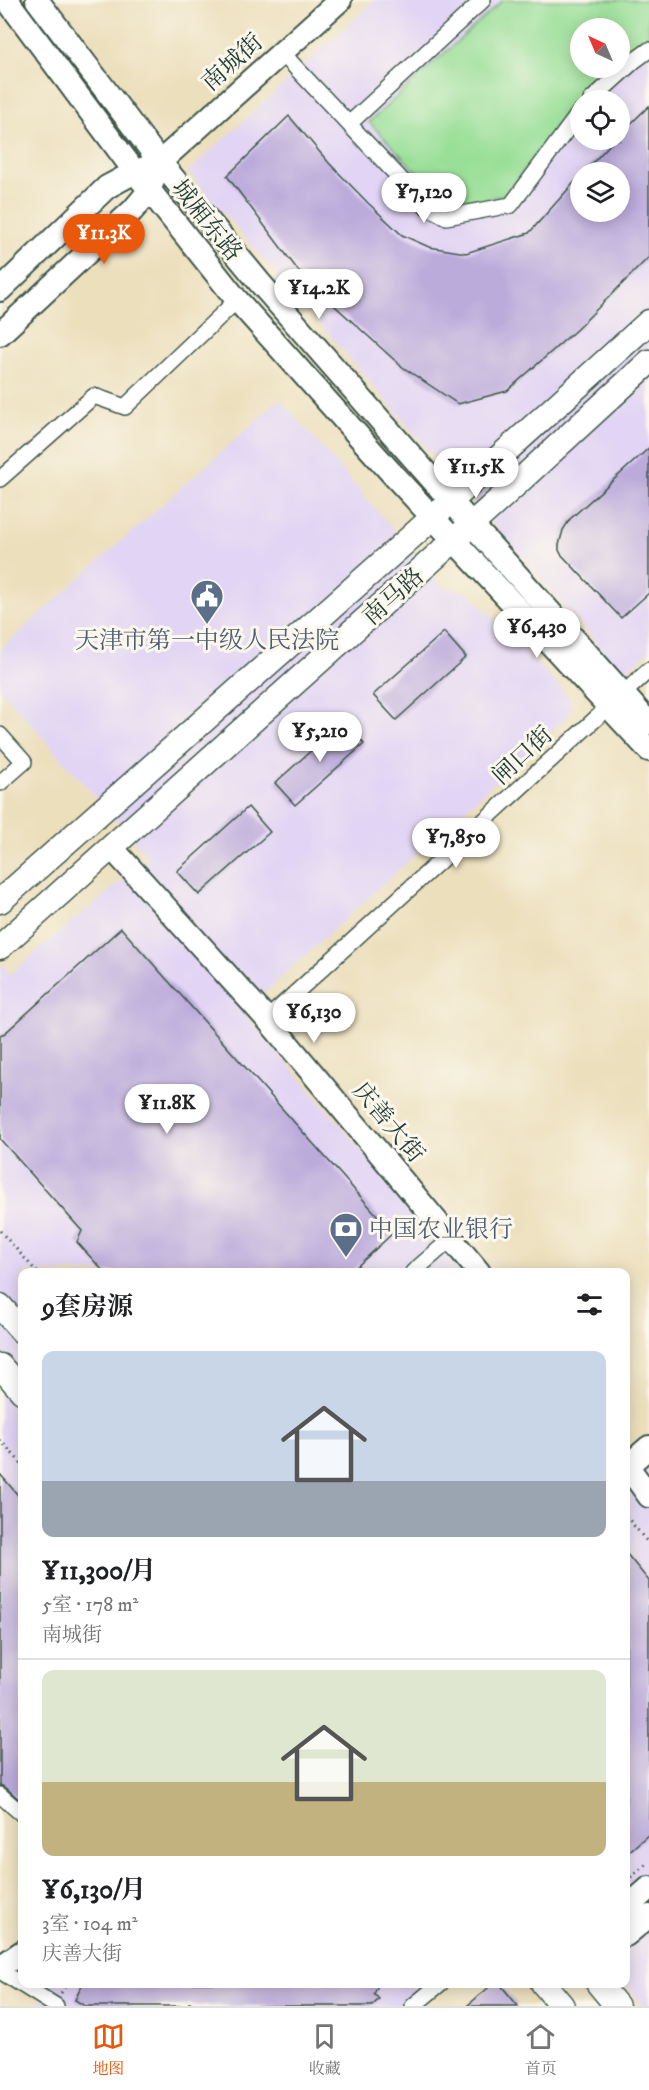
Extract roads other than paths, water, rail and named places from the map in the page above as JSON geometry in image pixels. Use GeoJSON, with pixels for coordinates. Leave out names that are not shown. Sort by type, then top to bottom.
{"type":"FeatureCollection","features":[{"type":"Feature","properties":{"kind":"main road","name":"南马路"},"geometry":{"type":"LineString","coordinates":[[0,901],[649,322]]}},
{"type":"Feature","properties":{"kind":"main road","name":"南马路"},"geometry":{"type":"LineString","coordinates":[[0,947],[454,541],[649,362]]}},
{"type":"Feature","properties":{"kind":"main road"},"geometry":{"type":"LineString","coordinates":[[0,1306],[18,1326]]}},
{"type":"Feature","properties":{"kind":"main road"},"geometry":{"type":"LineString","coordinates":[[0,1366],[18,1386]]}},
{"type":"Feature","properties":{"kind":"main road"},"geometry":{"type":"LineString","coordinates":[[547,1988],[562,2006]]}},
{"type":"Feature","properties":{"kind":"main road"},"geometry":{"type":"LineString","coordinates":[[602,1988],[617,2006]]}},
{"type":"Feature","properties":{"kind":"street","name":"城厢东路"},"geometry":{"type":"LineString","coordinates":[[7,0],[149,191],[237,300],[432,518],[615,700]]}},
{"type":"Feature","properties":{"kind":"street","name":"城厢东路"},"geometry":{"type":"LineString","coordinates":[[37,0],[160,162],[260,283],[472,524],[615,700]]}},
{"type":"Feature","properties":{"kind":"street","name":"南城街"},"geometry":{"type":"LineString","coordinates":[[0,290],[107,187],[160,162],[340,0]]}},
{"type":"Feature","properties":{"kind":"street"},"geometry":{"type":"LineString","coordinates":[[350,123],[483,0]]}},
{"type":"Feature","properties":{"kind":"street"},"geometry":{"type":"LineString","coordinates":[[602,90],[633,61],[649,50]]}},
{"type":"Feature","properties":{"kind":"street"},"geometry":{"type":"LineString","coordinates":[[282,53],[426,206],[446,217],[511,205],[570,125]]}},
{"type":"Feature","properties":{"kind":"street","name":"南城街"},"geometry":{"type":"LineString","coordinates":[[0,334],[132,210],[149,191],[160,162]]}},
{"type":"Feature","properties":{"kind":"street"},"geometry":{"type":"LineString","coordinates":[[0,478],[94,396],[125,407],[237,300]]}},
{"type":"Feature","properties":{"kind":"street","name":"闸口街"},"geometry":{"type":"LineString","coordinates":[[267,1019],[649,670]]}},
{"type":"Feature","properties":{"kind":"street"},"geometry":{"type":"LineString","coordinates":[[615,700],[649,723]]}},
{"type":"Feature","properties":{"kind":"street"},"geometry":{"type":"LineString","coordinates":[[615,700],[649,750]]}},
{"type":"Feature","properties":{"kind":"street"},"geometry":{"type":"LineString","coordinates":[[0,735],[24,762],[0,783]]}},
{"type":"Feature","properties":{"kind":"street","name":"庆善大街"},"geometry":{"type":"LineString","coordinates":[[112,848],[267,1019],[476,1268]]}},
{"type":"Feature","properties":{"kind":"street"},"geometry":{"type":"LineString","coordinates":[[418,1268],[451,1239]]}},
{"type":"Feature","properties":{"kind":"street"},"geometry":{"type":"LineString","coordinates":[[630,1462],[649,1447]]}},
{"type":"Feature","properties":{"kind":"street"},"geometry":{"type":"LineString","coordinates":[[630,1472],[641,1491]]}},
{"type":"Feature","properties":{"kind":"street"},"geometry":{"type":"LineString","coordinates":[[0,1795],[18,1811]]}},
{"type":"Feature","properties":{"kind":"street"},"geometry":{"type":"LineString","coordinates":[[630,1905],[649,1888]]}},
{"type":"Feature","properties":{"kind":"street"},"geometry":{"type":"LineString","coordinates":[[630,1932],[649,1916]]}},
{"type":"Feature","properties":{"kind":"street"},"geometry":{"type":"LineString","coordinates":[[18,1955],[0,1969],[18,1981]]}},
{"type":"Feature","properties":{"kind":"street"},"geometry":{"type":"LineString","coordinates":[[29,1988],[56,2006]]}},
{"type":"Feature","properties":{"kind":"street"},"geometry":{"type":"LineString","coordinates":[[420,2004],[436,1988]]}},
{"type":"Feature","properties":{"kind":"place","name":"天津市第一中级人民法院"},"geometry":{"type":"Point","coordinates":[207,625]}},
{"type":"Feature","properties":{"kind":"place","name":"中国农业银行"},"geometry":{"type":"Point","coordinates":[346,1258]}}]}
